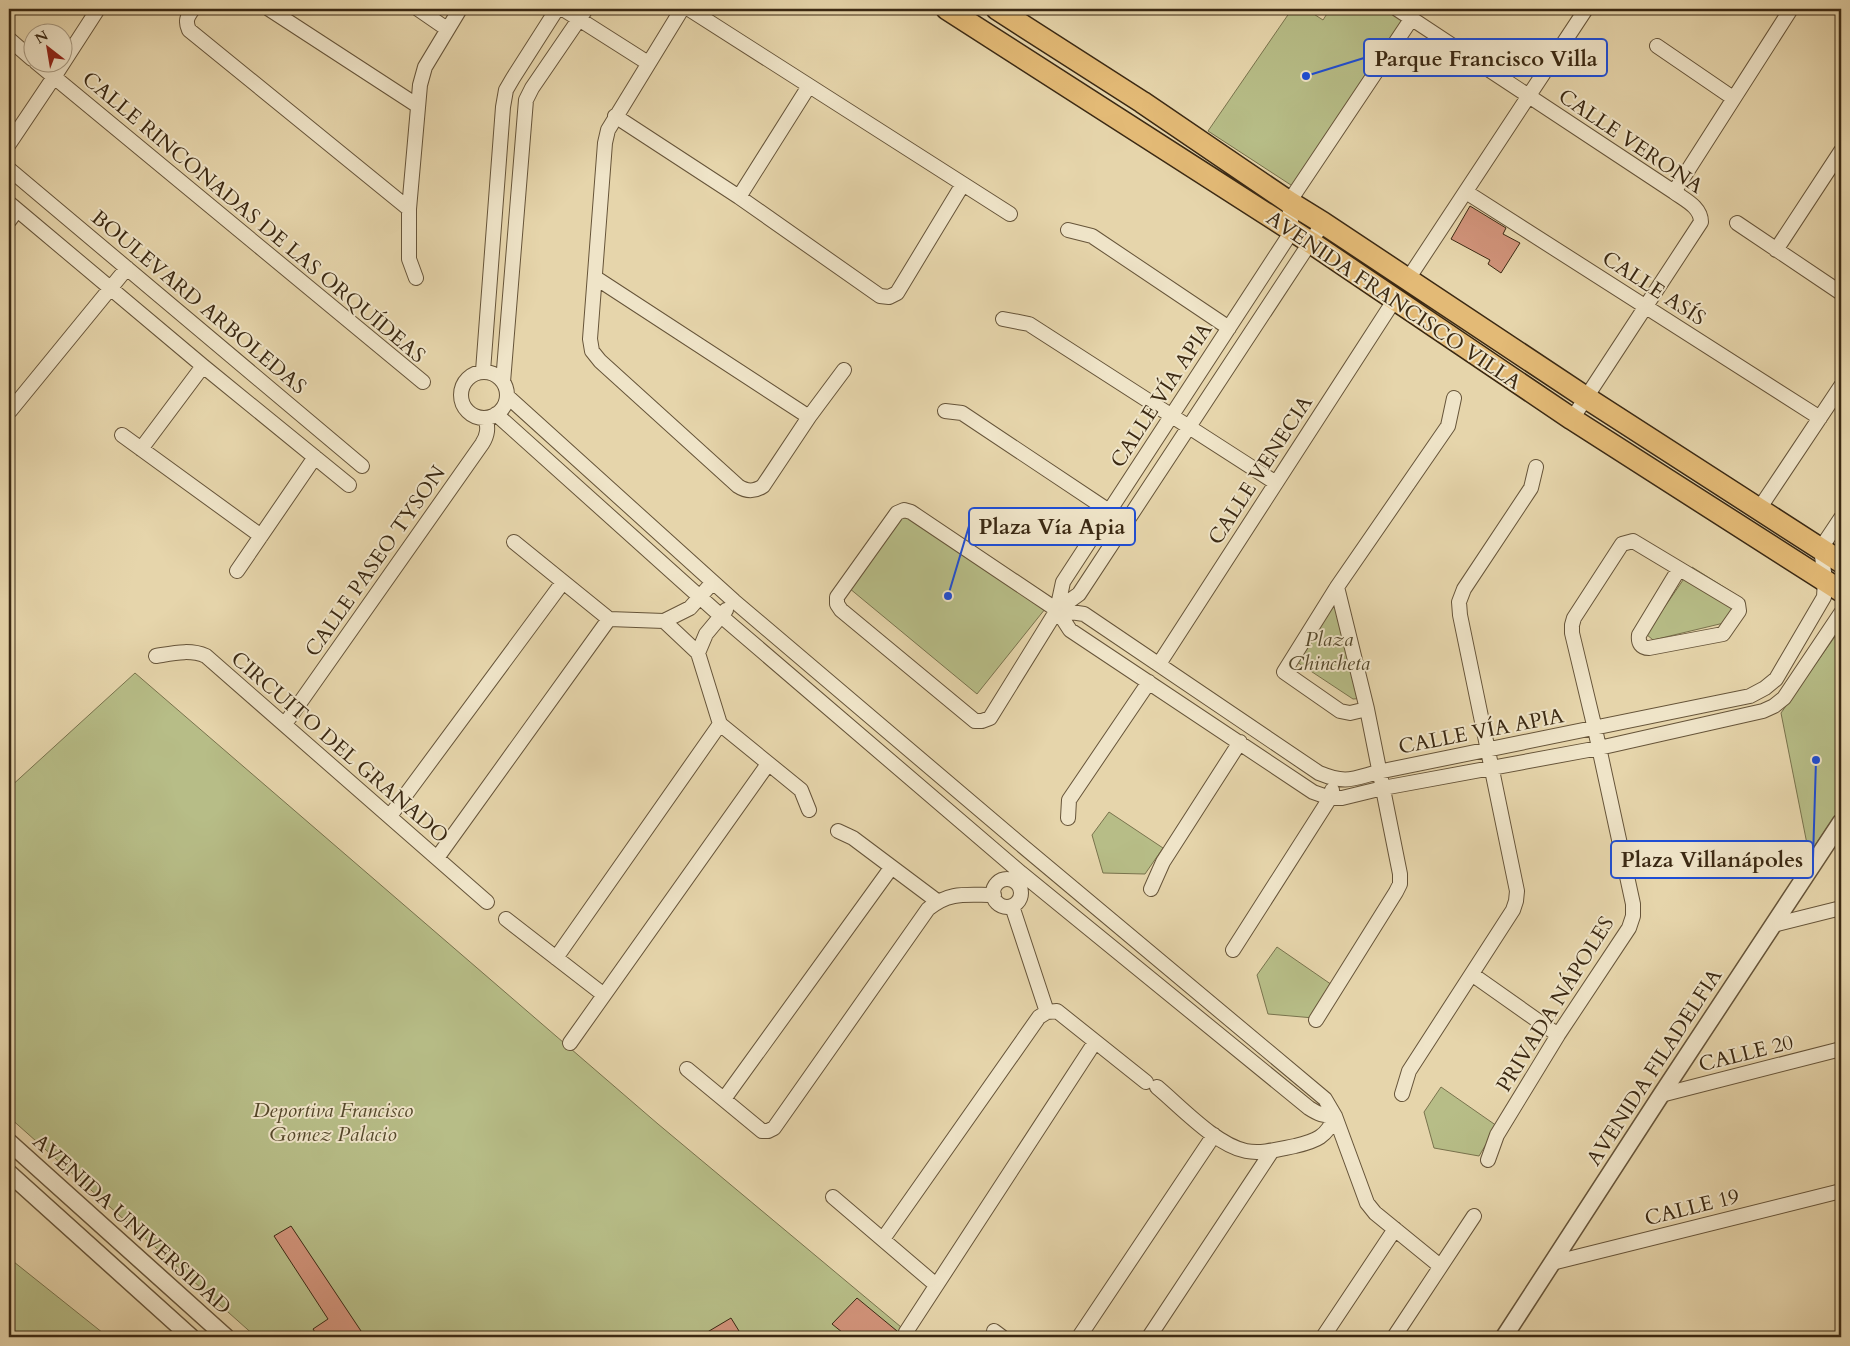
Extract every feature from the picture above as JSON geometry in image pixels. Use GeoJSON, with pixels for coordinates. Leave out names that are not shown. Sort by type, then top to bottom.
{"type":"FeatureCollection","features":[{"type":"Feature","properties":{"kind":"main road","name":"AVENIDA FRANCISCO VILLA"},"geometry":{"type":"LineString","coordinates":[[947,9],[1301,236],[1572,419],[1833,585]]}},
{"type":"Feature","properties":{"kind":"main road","name":"AVENIDA FRANCISCO VILLA"},"geometry":{"type":"LineString","coordinates":[[998,9],[1142,102],[1289,202],[1324,223],[1585,397],[1841,562]]}},
{"type":"Feature","properties":{"kind":"main road"},"geometry":{"type":"LineString","coordinates":[[1128,126],[1142,102]]}},
{"type":"Feature","properties":{"kind":"street"},"geometry":{"type":"LineString","coordinates":[[9,144],[98,9]]}},
{"type":"Feature","properties":{"kind":"street"},"geometry":{"type":"LineString","coordinates":[[193,9],[187,17],[186,23],[189,30],[409,209]]}},
{"type":"Feature","properties":{"kind":"street"},"geometry":{"type":"LineString","coordinates":[[269,9],[418,106]]}},
{"type":"Feature","properties":{"kind":"street"},"geometry":{"type":"LineString","coordinates":[[418,9],[447,29]]}},
{"type":"Feature","properties":{"kind":"street"},"geometry":{"type":"LineString","coordinates":[[416,278],[409,259],[409,209],[418,106],[425,66],[460,9]]}},
{"type":"Feature","properties":{"kind":"street"},"geometry":{"type":"LineString","coordinates":[[483,371],[503,107],[506,90],[557,9]]}},
{"type":"Feature","properties":{"kind":"street"},"geometry":{"type":"LineString","coordinates":[[564,9],[582,14],[648,63]]}},
{"type":"Feature","properties":{"kind":"street"},"geometry":{"type":"LineString","coordinates":[[682,9],[608,130],[605,142],[590,339],[592,351],[600,361],[738,486],[750,492],[763,486],[809,417],[844,370]]}},
{"type":"Feature","properties":{"kind":"street"},"geometry":{"type":"LineString","coordinates":[[689,9],[1010,214]]}},
{"type":"Feature","properties":{"kind":"street","name":"CALLE VERONA"},"geometry":{"type":"LineString","coordinates":[[1397,9],[1674,192],[1698,210],[1701,222],[1645,306]]}},
{"type":"Feature","properties":{"kind":"street"},"geometry":{"type":"LineString","coordinates":[[1408,279],[1586,9]]}},
{"type":"Feature","properties":{"kind":"street"},"geometry":{"type":"LineString","coordinates":[[1674,192],[1791,9]]}},
{"type":"Feature","properties":{"kind":"street"},"geometry":{"type":"LineString","coordinates":[[503,382],[526,100],[532,88],[582,14]]}},
{"type":"Feature","properties":{"kind":"street"},"geometry":{"type":"LineString","coordinates":[[1301,236],[1289,202],[1412,18]]}},
{"type":"Feature","properties":{"kind":"street"},"geometry":{"type":"LineString","coordinates":[[9,39],[22,50]]}},
{"type":"Feature","properties":{"kind":"street"},"geometry":{"type":"LineString","coordinates":[[1657,46],[1733,98]]}},
{"type":"Feature","properties":{"kind":"street","name":"CALLE RINCONADAS DE LAS ORQUÍDEAS"},"geometry":{"type":"LineString","coordinates":[[48,72],[423,382]]}},
{"type":"Feature","properties":{"kind":"street"},"geometry":{"type":"LineString","coordinates":[[739,197],[809,86]]}},
{"type":"Feature","properties":{"kind":"street"},"geometry":{"type":"LineString","coordinates":[[615,116],[739,197],[880,296],[889,297],[897,292],[963,184]]}},
{"type":"Feature","properties":{"kind":"street"},"geometry":{"type":"LineString","coordinates":[[1776,250],[1841,151]]}},
{"type":"Feature","properties":{"kind":"street","name":"BOULEVARD ARBOLEDAS"},"geometry":{"type":"LineString","coordinates":[[9,169],[362,466]]}},
{"type":"Feature","properties":{"kind":"street","name":"CALLE ASÍS"},"geometry":{"type":"LineString","coordinates":[[1466,192],[1820,418]]}},
{"type":"Feature","properties":{"kind":"street"},"geometry":{"type":"LineString","coordinates":[[11,211],[110,288],[349,485]]}},
{"type":"Feature","properties":{"kind":"street","name":"CALLE VÍA APIA"},"geometry":{"type":"LineString","coordinates":[[1057,610],[1063,582],[1229,328],[1301,236],[1324,223]]}},
{"type":"Feature","properties":{"kind":"street"},"geometry":{"type":"LineString","coordinates":[[1737,223],[1841,293]]}},
{"type":"Feature","properties":{"kind":"street"},"geometry":{"type":"LineString","coordinates":[[1068,230],[1092,236],[1229,328]]}},
{"type":"Feature","properties":{"kind":"street","name":"CALLE VÍA APIA"},"geometry":{"type":"LineString","coordinates":[[1057,610],[1079,594],[1189,427],[1301,236]]}},
{"type":"Feature","properties":{"kind":"street"},"geometry":{"type":"LineString","coordinates":[[10,411],[127,268]]}},
{"type":"Feature","properties":{"kind":"street"},"geometry":{"type":"LineString","coordinates":[[596,278],[809,417]]}},
{"type":"Feature","properties":{"kind":"street","name":"CALLE VENECIA"},"geometry":{"type":"LineString","coordinates":[[1158,664],[1395,299]]}},
{"type":"Feature","properties":{"kind":"street"},"geometry":{"type":"LineString","coordinates":[[1572,419],[1645,306]]}},
{"type":"Feature","properties":{"kind":"street"},"geometry":{"type":"LineString","coordinates":[[1003,319],[1028,324],[1276,482]]}},
{"type":"Feature","properties":{"kind":"street"},"geometry":{"type":"LineString","coordinates":[[141,449],[203,366]]}},
{"type":"Feature","properties":{"kind":"street"},"geometry":{"type":"LineString","coordinates":[[483,371],[498,376],[503,382],[506,388],[506,403],[491,416],[477,417],[463,405],[460,396],[462,387],[466,379],[474,373],[483,371]]}},
{"type":"Feature","properties":{"kind":"street"},"geometry":{"type":"LineString","coordinates":[[1759,509],[1841,386]]}},
{"type":"Feature","properties":{"kind":"street"},"geometry":{"type":"LineString","coordinates":[[507,396],[734,601],[1034,856],[1325,1099],[1335,1116],[1367,1203],[1375,1213],[1440,1266]]}},
{"type":"Feature","properties":{"kind":"street"},"geometry":{"type":"LineString","coordinates":[[1367,709],[1350,713],[1340,711],[1284,672],[1338,587],[1448,426],[1454,398]]}},
{"type":"Feature","properties":{"kind":"street"},"geometry":{"type":"LineString","coordinates":[[944,411],[962,414],[1109,511]]}},
{"type":"Feature","properties":{"kind":"street"},"geometry":{"type":"LineString","coordinates":[[491,416],[1018,877],[1309,1108],[1317,1114],[1335,1116]]}},
{"type":"Feature","properties":{"kind":"street","name":"CALLE PASEO TYSON"},"geometry":{"type":"LineString","coordinates":[[285,724],[487,437],[491,416]]}},
{"type":"Feature","properties":{"kind":"street"},"geometry":{"type":"LineString","coordinates":[[122,435],[261,536]]}},
{"type":"Feature","properties":{"kind":"street"},"geometry":{"type":"LineString","coordinates":[[237,571],[314,457]]}},
{"type":"Feature","properties":{"kind":"street"},"geometry":{"type":"LineString","coordinates":[[1402,1094],[1410,1071],[1514,910],[1516,901],[1516,891],[1486,750],[1459,602],[1464,589],[1532,488],[1536,467]]}},
{"type":"Feature","properties":{"kind":"street"},"geometry":{"type":"LineString","coordinates":[[1057,610],[990,718],[982,721],[976,720],[841,610],[837,604],[837,597],[897,513],[904,510],[911,512],[1057,610],[1070,630],[1313,792],[1330,798]]}},
{"type":"Feature","properties":{"kind":"street"},"geometry":{"type":"LineString","coordinates":[[1821,548],[1841,518]]}},
{"type":"Feature","properties":{"kind":"street","name":"PRIVADA NÁPOLES"},"geometry":{"type":"LineString","coordinates":[[1488,1160],[1497,1135],[1628,928],[1633,916],[1633,904],[1572,633],[1572,624],[1622,544],[1633,541],[1738,604],[1739,611],[1726,631],[1718,636],[1649,648],[1641,645],[1638,641],[1639,635],[1679,569]]}},
{"type":"Feature","properties":{"kind":"street"},"geometry":{"type":"LineString","coordinates":[[514,542],[609,619],[664,621],[690,608],[713,582]]}},
{"type":"Feature","properties":{"kind":"street","name":"CALLE VÍA APIA"},"geometry":{"type":"LineString","coordinates":[[1335,780],[1348,780],[1378,772],[1750,696],[1765,688],[1776,678],[1833,585],[1821,548]]}},
{"type":"Feature","properties":{"kind":"street"},"geometry":{"type":"LineString","coordinates":[[390,816],[563,582]]}},
{"type":"Feature","properties":{"kind":"street"},"geometry":{"type":"LineString","coordinates":[[1316,1020],[1400,884],[1400,874],[1383,788],[1378,772],[1367,709],[1338,587]]}},
{"type":"Feature","properties":{"kind":"street"},"geometry":{"type":"LineString","coordinates":[[698,653],[706,634],[734,601]]}},
{"type":"Feature","properties":{"kind":"street"},"geometry":{"type":"LineString","coordinates":[[1057,610],[1084,614],[1319,773],[1335,780],[1330,798],[1233,950]]}},
{"type":"Feature","properties":{"kind":"street","name":"CALLE VÍA APIA"},"geometry":{"type":"LineString","coordinates":[[1330,798],[1342,798],[1383,788],[1599,748],[1763,711],[1774,706],[1784,698],[1841,613]]}},
{"type":"Feature","properties":{"kind":"street"},"geometry":{"type":"LineString","coordinates":[[437,858],[609,619]]}},
{"type":"Feature","properties":{"kind":"street"},"geometry":{"type":"LineString","coordinates":[[664,621],[698,653],[720,724],[800,790],[809,810]]}},
{"type":"Feature","properties":{"kind":"street","name":"CIRCUITO DEL GRANADO"},"geometry":{"type":"LineString","coordinates":[[156,656],[188,651],[206,656],[487,902]]}},
{"type":"Feature","properties":{"kind":"street"},"geometry":{"type":"LineString","coordinates":[[1068,818],[1069,800],[1150,682]]}},
{"type":"Feature","properties":{"kind":"street"},"geometry":{"type":"LineString","coordinates":[[556,958],[720,724]]}},
{"type":"Feature","properties":{"kind":"street"},"geometry":{"type":"LineString","coordinates":[[1151,888],[1163,862],[1240,742]]}},
{"type":"Feature","properties":{"kind":"street"},"geometry":{"type":"LineString","coordinates":[[570,1043],[768,764]]}},
{"type":"Feature","properties":{"kind":"street","name":"AVENIDA FILADELFIA"},"geometry":{"type":"LineString","coordinates":[[1504,1337],[1661,1094],[1841,822]]}},
{"type":"Feature","properties":{"kind":"street"},"geometry":{"type":"LineString","coordinates":[[838,831],[853,838],[937,901]]}},
{"type":"Feature","properties":{"kind":"street"},"geometry":{"type":"LineString","coordinates":[[1018,877],[1021,894],[1017,903],[1012,906],[998,904],[994,895],[996,885],[1018,877],[1034,856]]}},
{"type":"Feature","properties":{"kind":"street"},"geometry":{"type":"LineString","coordinates":[[724,1100],[891,868]]}},
{"type":"Feature","properties":{"kind":"street"},"geometry":{"type":"LineString","coordinates":[[687,1069],[762,1131],[768,1132],[774,1128],[928,909],[937,901],[949,896],[994,895]]}},
{"type":"Feature","properties":{"kind":"street"},"geometry":{"type":"LineString","coordinates":[[1012,906],[1047,1012]]}},
{"type":"Feature","properties":{"kind":"street"},"geometry":{"type":"LineString","coordinates":[[1773,925],[1841,908]]}},
{"type":"Feature","properties":{"kind":"street"},"geometry":{"type":"LineString","coordinates":[[506,919],[604,995]]}},
{"type":"Feature","properties":{"kind":"street"},"geometry":{"type":"LineString","coordinates":[[1473,975],[1558,1036]]}},
{"type":"Feature","properties":{"kind":"street"},"geometry":{"type":"LineString","coordinates":[[883,1239],[1039,1017],[1047,1012],[1057,1011],[1230,1146],[1248,1151],[1272,1151],[1316,1140],[1330,1127],[1335,1116]]}},
{"type":"Feature","properties":{"kind":"street"},"geometry":{"type":"LineString","coordinates":[[906,1332],[1095,1042]]}},
{"type":"Feature","properties":{"kind":"street","name":"CALLE 20"},"geometry":{"type":"LineString","coordinates":[[1661,1094],[1841,1050]]}},
{"type":"Feature","properties":{"kind":"street"},"geometry":{"type":"LineString","coordinates":[[1079,1337],[1214,1135]]}},
{"type":"Feature","properties":{"kind":"street","name":"AVENIDA UNIVERSIDAD"},"geometry":{"type":"LineString","coordinates":[[9,1142],[226,1337]]}},
{"type":"Feature","properties":{"kind":"street"},"geometry":{"type":"LineString","coordinates":[[1149,1337],[1272,1151]]}},
{"type":"Feature","properties":{"kind":"street","name":"AVENIDA UNIVERSIDAD"},"geometry":{"type":"LineString","coordinates":[[9,1173],[191,1337]]}},
{"type":"Feature","properties":{"kind":"street","name":"CALLE 19"},"geometry":{"type":"LineString","coordinates":[[1552,1262],[1841,1191]]}},
{"type":"Feature","properties":{"kind":"street"},"geometry":{"type":"LineString","coordinates":[[833,1197],[936,1285]]}},
{"type":"Feature","properties":{"kind":"street"},"geometry":{"type":"LineString","coordinates":[[60,1219],[75,1201]]}},
{"type":"Feature","properties":{"kind":"street"},"geometry":{"type":"LineString","coordinates":[[1394,1337],[1474,1216]]}},
{"type":"Feature","properties":{"kind":"street"},"geometry":{"type":"LineString","coordinates":[[1323,1337],[1395,1229]]}},
{"type":"Feature","properties":{"kind":"green space"},"geometry":{"type":"Polygon","coordinates":[[[1292,9],[1306,9],[1323,20],[1330,9],[1386,9],[1403,19],[1294,187],[1208,131],[1292,9]]]}},
{"type":"Feature","properties":{"kind":"green space"},"geometry":{"type":"Polygon","coordinates":[[[908,505],[1049,604],[977,694],[849,588],[908,505]]]}},
{"type":"Feature","properties":{"kind":"green space"},"geometry":{"type":"Polygon","coordinates":[[[1692,567],[1743,599],[1728,622],[1653,640],[1646,634],[1692,567]]]}},
{"type":"Feature","properties":{"kind":"green space","name":"Plaza Chincheta"},"geometry":{"type":"Polygon","coordinates":[[[1342,584],[1368,698],[1353,699],[1291,658],[1342,584]]]}},
{"type":"Feature","properties":{"kind":"green space"},"geometry":{"type":"Polygon","coordinates":[[[1841,628],[1841,807],[1809,854],[1781,713],[1841,628]]]}},
{"type":"Feature","properties":{"kind":"green space","name":"Deportiva Francisco Gomez Palacio"},"geometry":{"type":"Polygon","coordinates":[[[135,673],[658,1124],[913,1337],[256,1337],[9,1117],[9,788],[135,673]]]}},
{"type":"Feature","properties":{"kind":"green space"},"geometry":{"type":"Polygon","coordinates":[[[1109,812],[1163,848],[1145,874],[1103,873],[1092,835],[1109,812]]]}},
{"type":"Feature","properties":{"kind":"green space"},"geometry":{"type":"Polygon","coordinates":[[[1277,947],[1335,987],[1314,1018],[1268,1014],[1257,975],[1277,947]]]}},
{"type":"Feature","properties":{"kind":"green space"},"geometry":{"type":"Polygon","coordinates":[[[1441,1087],[1497,1126],[1479,1156],[1434,1148],[1424,1112],[1441,1087]]]}},
{"type":"Feature","properties":{"kind":"green space"},"geometry":{"type":"Polygon","coordinates":[[[9,1258],[108,1337],[9,1337],[9,1258]]]}},
{"type":"Feature","properties":{"kind":"building"},"geometry":{"type":"Polygon","coordinates":[[[1470,206],[1506,228],[1503,234],[1520,243],[1501,273],[1488,264],[1490,260],[1451,239],[1470,206]]]}},
{"type":"Feature","properties":{"kind":"building"},"geometry":{"type":"Polygon","coordinates":[[[291,1226],[365,1337],[318,1337],[313,1329],[328,1319],[274,1236],[291,1226]]]}},
{"type":"Feature","properties":{"kind":"building"},"geometry":{"type":"Polygon","coordinates":[[[857,1298],[897,1331],[899,1337],[848,1337],[832,1324],[857,1298]]]}},
{"type":"Feature","properties":{"kind":"building"},"geometry":{"type":"Polygon","coordinates":[[[731,1318],[739,1331],[729,1337],[699,1337],[731,1318]]]}},
{"type":"Feature","properties":{"kind":"place","name":"Parque Francisco Villa"},"geometry":{"type":"Point","coordinates":[1306,76]}},
{"type":"Feature","properties":{"kind":"place","name":"Plaza Vía Apia"},"geometry":{"type":"Point","coordinates":[948,596]}},
{"type":"Feature","properties":{"kind":"place","name":"Plaza Villanápoles"},"geometry":{"type":"Point","coordinates":[1816,760]}}]}
